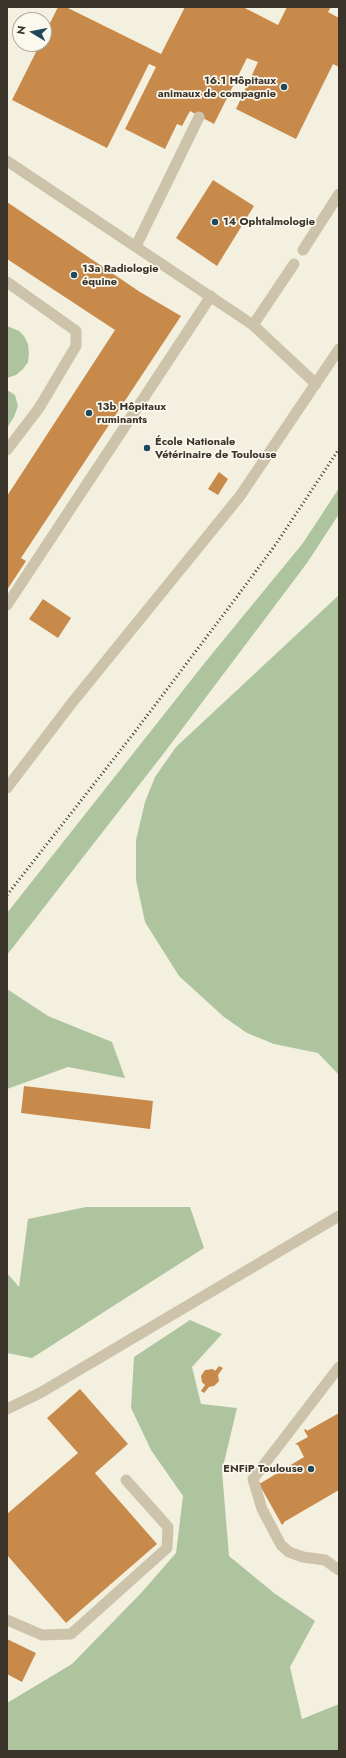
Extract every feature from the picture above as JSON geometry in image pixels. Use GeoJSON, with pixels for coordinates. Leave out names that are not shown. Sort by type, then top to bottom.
{"type":"FeatureCollection","features":[{"type":"Feature","properties":{"kind":"lane"},"geometry":{"type":"LineString","coordinates":[[136,246],[199,117]]}},
{"type":"Feature","properties":{"kind":"lane"},"geometry":{"type":"LineString","coordinates":[[7,160],[253,325],[316,384]]}},
{"type":"Feature","properties":{"kind":"lane"},"geometry":{"type":"LineString","coordinates":[[303,250],[339,194]]}},
{"type":"Feature","properties":{"kind":"lane"},"geometry":{"type":"LineString","coordinates":[[253,325],[294,264]]}},
{"type":"Feature","properties":{"kind":"lane"},"geometry":{"type":"LineString","coordinates":[[7,282],[76,330],[76,346],[38,408],[7,450]]}},
{"type":"Feature","properties":{"kind":"lane"},"geometry":{"type":"LineString","coordinates":[[7,605],[211,296]]}},
{"type":"Feature","properties":{"kind":"lane"},"geometry":{"type":"LineString","coordinates":[[7,788],[71,704],[240,496],[339,349]]}},
{"type":"Feature","properties":{"kind":"lane"},"geometry":{"type":"LineString","coordinates":[[7,1409],[40,1393],[339,1216]]}},
{"type":"Feature","properties":{"kind":"lane"},"geometry":{"type":"LineString","coordinates":[[339,1367],[253,1479],[262,1509],[281,1545],[289,1552],[303,1557],[325,1560],[339,1570]]}},
{"type":"Feature","properties":{"kind":"lane"},"geometry":{"type":"LineString","coordinates":[[7,1620],[42,1635],[71,1634],[167,1548],[168,1527],[126,1480]]}},
{"type":"Feature","properties":{"kind":"green space"},"geometry":{"type":"Polygon","coordinates":[[[7,326],[19,331],[24,336],[28,344],[29,353],[28,362],[23,369],[16,375],[7,378],[7,326]]]}},
{"type":"Feature","properties":{"kind":"green space"},"geometry":{"type":"Polygon","coordinates":[[[7,390],[15,395],[18,406],[14,417],[7,428],[7,390]]]}},
{"type":"Feature","properties":{"kind":"green space"},"geometry":{"type":"Polygon","coordinates":[[[339,488],[339,514],[307,563],[164,753],[7,955],[7,913],[207,660],[303,543],[339,488]]]}},
{"type":"Feature","properties":{"kind":"green space"},"geometry":{"type":"Polygon","coordinates":[[[339,595],[339,1075],[318,1053],[274,1044],[247,1033],[224,1017],[179,976],[145,922],[136,880],[136,840],[145,802],[155,777],[176,747],[339,595]]]}},
{"type":"Feature","properties":{"kind":"green space"},"geometry":{"type":"Polygon","coordinates":[[[7,989],[48,1016],[112,1042],[125,1078],[68,1067],[7,1089],[7,989]]]}},
{"type":"Feature","properties":{"kind":"green space"},"geometry":{"type":"Polygon","coordinates":[[[86,1207],[190,1207],[204,1248],[32,1358],[7,1353],[7,1273],[19,1287],[28,1219],[86,1207]]]}},
{"type":"Feature","properties":{"kind":"green space"},"geometry":{"type":"Polygon","coordinates":[[[190,1320],[222,1334],[192,1367],[201,1404],[237,1408],[222,1471],[229,1556],[274,1593],[315,1621],[290,1667],[302,1719],[339,1704],[339,1751],[7,1751],[7,1703],[72,1664],[142,1592],[176,1553],[183,1496],[151,1450],[131,1408],[134,1357],[190,1320]]]}},
{"type":"Feature","properties":{"kind":"building"},"geometry":{"type":"Polygon","coordinates":[[[58,7],[66,7],[161,54],[185,7],[243,7],[278,25],[287,7],[331,7],[328,12],[339,18],[339,67],[333,64],[296,139],[236,109],[258,62],[247,58],[214,124],[190,111],[182,126],[177,124],[165,149],[125,129],[156,67],[149,64],[107,148],[12,100],[36,52],[52,52],[52,19],[58,7]]]}},
{"type":"Feature","properties":{"kind":"building","name":"14 Ophtalmologie"},"geometry":{"type":"Polygon","coordinates":[[[213,180],[254,206],[217,266],[176,238],[213,180]]]}},
{"type":"Feature","properties":{"kind":"building","name":"13b Hôpitaux ruminants"},"geometry":{"type":"Polygon","coordinates":[[[7,202],[140,292],[181,316],[21,558],[26,561],[7,590],[7,496],[115,330],[7,259],[7,202]]]}},
{"type":"Feature","properties":{"kind":"building"},"geometry":{"type":"Polygon","coordinates":[[[219,472],[228,479],[218,495],[208,489],[219,472]]]}},
{"type":"Feature","properties":{"kind":"building"},"geometry":{"type":"Polygon","coordinates":[[[43,599],[71,618],[58,638],[29,619],[43,599]]]}},
{"type":"Feature","properties":{"kind":"building"},"geometry":{"type":"Polygon","coordinates":[[[24,1086],[153,1101],[150,1129],[21,1113],[24,1086]]]}},
{"type":"Feature","properties":{"kind":"building"},"geometry":{"type":"Polygon","coordinates":[[[219,1366],[223,1368],[218,1375],[219,1381],[214,1386],[209,1387],[204,1393],[201,1391],[205,1385],[202,1382],[201,1376],[205,1370],[213,1369],[215,1371],[219,1366]]]}},
{"type":"Feature","properties":{"kind":"building"},"geometry":{"type":"Polygon","coordinates":[[[80,1389],[128,1444],[95,1473],[157,1544],[66,1623],[7,1555],[7,1514],[78,1453],[47,1418],[80,1389]]]}},
{"type":"Feature","properties":{"kind":"building","name":"ENFiP Toulouse"},"geometry":{"type":"Polygon","coordinates":[[[339,1413],[339,1490],[284,1522],[282,1525],[258,1482],[261,1483],[304,1457],[298,1445],[295,1444],[308,1437],[304,1430],[306,1429],[307,1431],[339,1413]]]}},
{"type":"Feature","properties":{"kind":"building"},"geometry":{"type":"Polygon","coordinates":[[[7,1639],[36,1653],[22,1682],[7,1674],[7,1639]]]}},
{"type":"Feature","properties":{"kind":"railway"},"geometry":{"type":"LineString","coordinates":[[7,895],[134,733],[236,598],[276,544],[339,449]]}},
{"type":"Feature","properties":{"kind":"place","name":"16.1 Hôpitaux animaux de compagnie"},"geometry":{"type":"Point","coordinates":[284,87]}},
{"type":"Feature","properties":{"kind":"place","name":"14 Ophtalmologie"},"geometry":{"type":"Point","coordinates":[215,222]}},
{"type":"Feature","properties":{"kind":"place","name":"13a Radiologie équine"},"geometry":{"type":"Point","coordinates":[74,275]}},
{"type":"Feature","properties":{"kind":"place","name":"13b Hôpitaux ruminants"},"geometry":{"type":"Point","coordinates":[89,413]}},
{"type":"Feature","properties":{"kind":"place","name":"École Nationale Vétérinaire de Toulouse"},"geometry":{"type":"Point","coordinates":[147,448]}},
{"type":"Feature","properties":{"kind":"place","name":"ENFiP Toulouse"},"geometry":{"type":"Point","coordinates":[311,1469]}}]}
